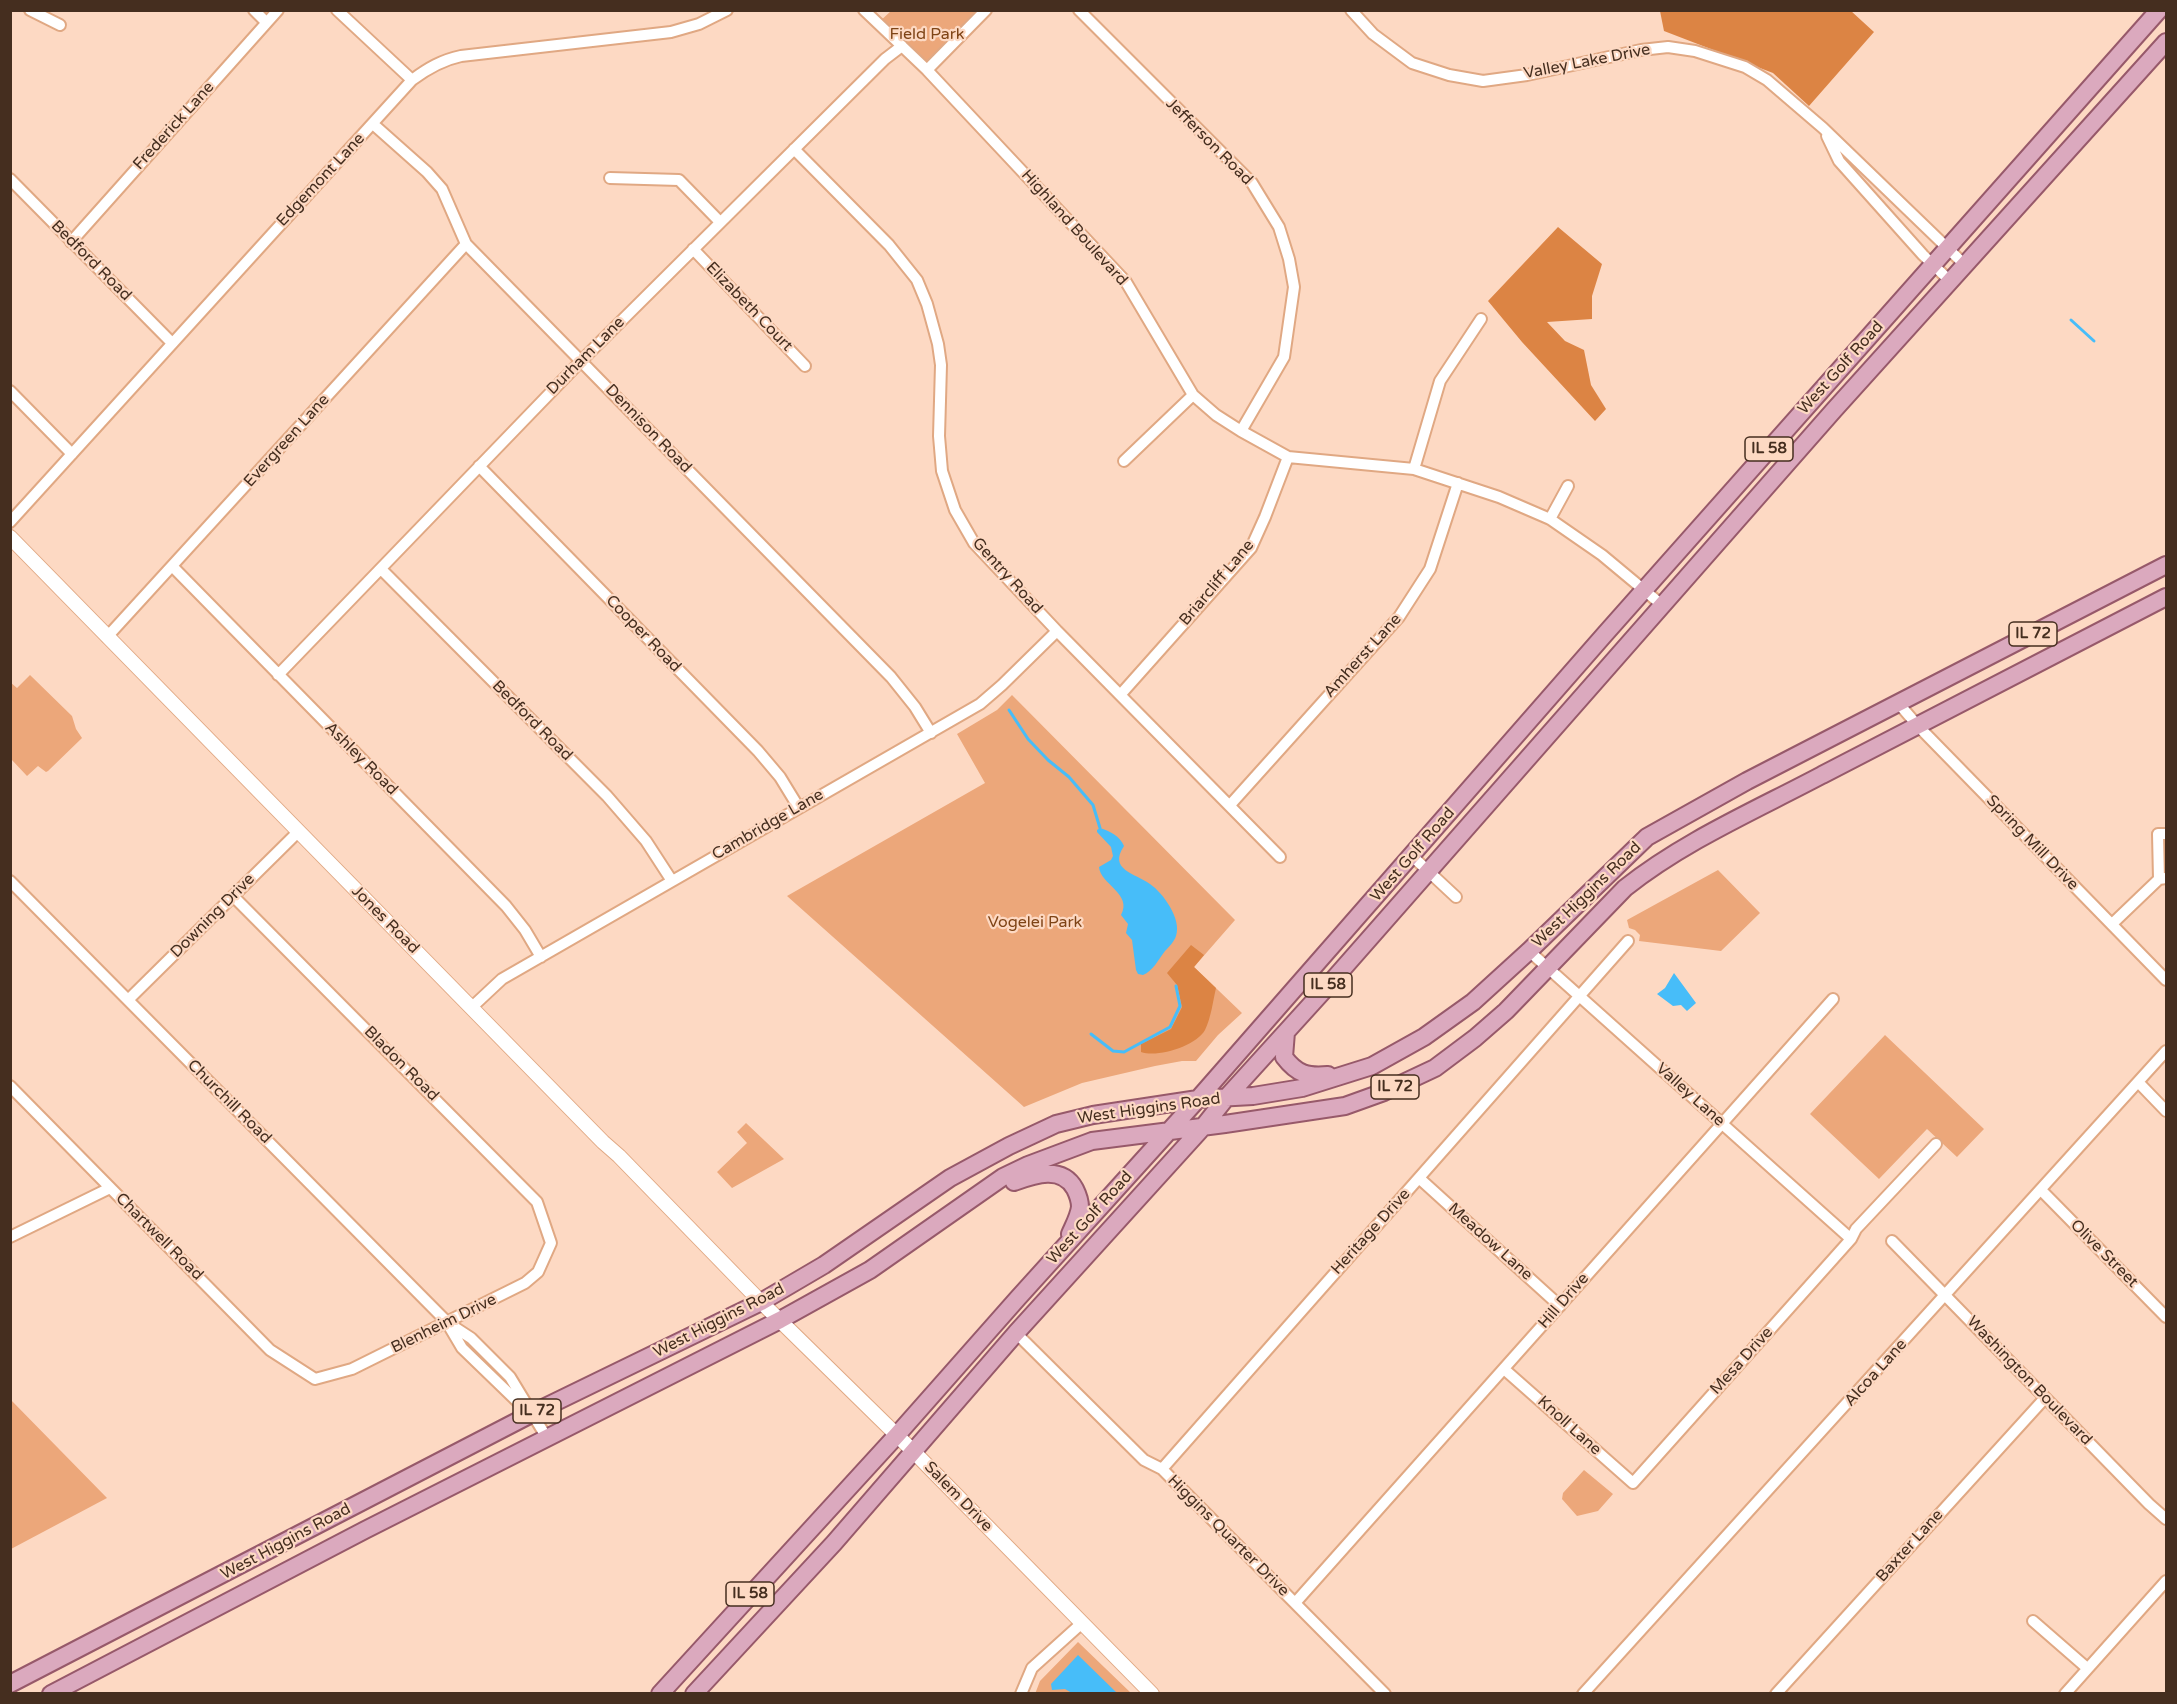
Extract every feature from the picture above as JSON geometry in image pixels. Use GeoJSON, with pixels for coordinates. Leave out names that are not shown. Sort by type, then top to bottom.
{"type":"FeatureCollection","features":[{"type":"Feature","properties":{"kind":"main road","name":"West Golf Road"},"geometry":{"type":"LineString","coordinates":[[660,1694],[897,1435],[1197,1100],[1644,590],[2159,10]]}},
{"type":"Feature","properties":{"kind":"main road","name":"West Golf Road"},"geometry":{"type":"LineString","coordinates":[[694,1694],[834,1543],[1016,1333],[1203,1127],[1226,1098],[1662,605],[2166,42]]}},
{"type":"Feature","properties":{"kind":"main road","name":"West Higgins Road"},"geometry":{"type":"LineString","coordinates":[[10,1684],[531,1414],[761,1302],[824,1265],[950,1178],[1056,1124],[1094,1115],[1302,1088],[1372,1066],[1424,1037],[1473,1002],[1647,837],[1747,782],[2166,565]]}},
{"type":"Feature","properties":{"kind":"main road","name":"West Higgins Road"},"geometry":{"type":"LineString","coordinates":[[51,1694],[365,1530],[780,1320],[870,1270],[1004,1177],[1092,1141],[1345,1106],[1384,1092],[1435,1068],[1506,1011],[1625,888],[1647,870],[1719,829],[2166,597]]}},
{"type":"Feature","properties":{"kind":"main road"},"geometry":{"type":"LineString","coordinates":[[1286,1032],[1284,1057],[1298,1072],[1315,1076],[1347,1074]]}},
{"type":"Feature","properties":{"kind":"main road"},"geometry":{"type":"LineString","coordinates":[[974,1198],[1040,1173],[1062,1177],[1072,1185],[1080,1203],[1066,1245]]}},
{"type":"Feature","properties":{"kind":"street"},"geometry":{"type":"LineString","coordinates":[[30,10],[60,25]]}},
{"type":"Feature","properties":{"kind":"street"},"geometry":{"type":"LineString","coordinates":[[254,10],[266,22]]}},
{"type":"Feature","properties":{"kind":"street","name":"Frederick Lane"},"geometry":{"type":"LineString","coordinates":[[71,242],[278,10]]}},
{"type":"Feature","properties":{"kind":"street"},"geometry":{"type":"LineString","coordinates":[[336,10],[412,80]]}},
{"type":"Feature","properties":{"kind":"street","name":"Edgemont Lane"},"geometry":{"type":"LineString","coordinates":[[10,522],[412,80],[439,62],[461,56],[671,32],[699,24],[727,10]]}},
{"type":"Feature","properties":{"kind":"street","name":"Highland Boulevard"},"geometry":{"type":"LineString","coordinates":[[864,10],[927,70],[1126,282],[1193,395],[1216,414],[1240,431],[1288,457],[1414,469],[1499,497],[1550,519],[1602,555],[1662,605]]}},
{"type":"Feature","properties":{"kind":"street"},"geometry":{"type":"LineString","coordinates":[[927,70],[986,10]]}},
{"type":"Feature","properties":{"kind":"street","name":"Jefferson Road"},"geometry":{"type":"LineString","coordinates":[[1079,10],[1252,183],[1279,227],[1289,259],[1294,287],[1284,357],[1240,431]]}},
{"type":"Feature","properties":{"kind":"street","name":"Valley Lake Drive"},"geometry":{"type":"LineString","coordinates":[[1350,10],[1373,34],[1413,63],[1449,75],[1483,81],[1527,75],[1641,50],[1668,47],[1695,51],[1745,68],[1767,80],[1823,128],[1965,266]]}},
{"type":"Feature","properties":{"kind":"street","name":"Durham Lane"},"geometry":{"type":"LineString","coordinates":[[278,675],[581,361],[885,59],[902,46]]}},
{"type":"Feature","properties":{"kind":"street","name":"Dennison Road"},"geometry":{"type":"LineString","coordinates":[[373,124],[427,172],[442,189],[466,244],[891,678],[915,706],[931,733]]}},
{"type":"Feature","properties":{"kind":"street","name":"Valley Lake Drive"},"geometry":{"type":"LineString","coordinates":[[1823,128],[1839,161],[1950,281]]}},
{"type":"Feature","properties":{"kind":"street","name":"Gentry Road"},"geometry":{"type":"LineString","coordinates":[[794,149],[889,245],[917,280],[934,322],[939,344],[941,365],[939,436],[944,478],[955,510],[974,543],[1057,631],[1280,857]]}},
{"type":"Feature","properties":{"kind":"street"},"geometry":{"type":"LineString","coordinates":[[610,178],[679,180],[720,222]]}},
{"type":"Feature","properties":{"kind":"street","name":"Bedford Road"},"geometry":{"type":"LineString","coordinates":[[10,179],[172,343]]}},
{"type":"Feature","properties":{"kind":"street","name":"Evergreen Lane"},"geometry":{"type":"LineString","coordinates":[[107,637],[466,244]]}},
{"type":"Feature","properties":{"kind":"street","name":"Elizabeth Court"},"geometry":{"type":"LineString","coordinates":[[693,249],[805,366]]}},
{"type":"Feature","properties":{"kind":"street"},"geometry":{"type":"LineString","coordinates":[[1414,469],[1440,381],[1480,319]]}},
{"type":"Feature","properties":{"kind":"street"},"geometry":{"type":"LineString","coordinates":[[10,391],[72,454]]}},
{"type":"Feature","properties":{"kind":"street"},"geometry":{"type":"LineString","coordinates":[[1124,461],[1193,395]]}},
{"type":"Feature","properties":{"kind":"street","name":"Briarcliff Lane"},"geometry":{"type":"LineString","coordinates":[[1121,694],[1251,548],[1288,457]]}},
{"type":"Feature","properties":{"kind":"street","name":"Cooper Road"},"geometry":{"type":"LineString","coordinates":[[479,466],[758,751],[780,777],[799,808]]}},
{"type":"Feature","properties":{"kind":"street","name":"Amherst Lane"},"geometry":{"type":"LineString","coordinates":[[1230,805],[1399,617],[1416,594],[1430,569],[1458,483]]}},
{"type":"Feature","properties":{"kind":"street"},"geometry":{"type":"LineString","coordinates":[[1550,519],[1568,486]]}},
{"type":"Feature","properties":{"kind":"street","name":"Jones Road"},"geometry":{"type":"LineString","coordinates":[[10,537],[761,1302]]}},
{"type":"Feature","properties":{"kind":"street","name":"Ashley Road"},"geometry":{"type":"LineString","coordinates":[[173,567],[506,906],[525,930],[541,957]]}},
{"type":"Feature","properties":{"kind":"street","name":"Bedford Road"},"geometry":{"type":"LineString","coordinates":[[381,569],[607,796],[646,841],[672,881]]}},
{"type":"Feature","properties":{"kind":"street","name":"Cambridge Lane"},"geometry":{"type":"LineString","coordinates":[[471,1008],[502,980],[972,709],[992,695],[1057,631]]}},
{"type":"Feature","properties":{"kind":"street","name":"Spring Mill Drive"},"geometry":{"type":"LineString","coordinates":[[1899,704],[2166,980]]}},
{"type":"Feature","properties":{"kind":"street","name":"Downing Drive"},"geometry":{"type":"LineString","coordinates":[[128,1000],[298,832]]}},
{"type":"Feature","properties":{"kind":"street"},"geometry":{"type":"LineString","coordinates":[[2112,924],[2163,879],[2158,834],[2166,834]]}},
{"type":"Feature","properties":{"kind":"street"},"geometry":{"type":"LineString","coordinates":[[1412,856],[1456,897]]}},
{"type":"Feature","properties":{"kind":"street","name":"Churchill Road"},"geometry":{"type":"LineString","coordinates":[[10,881],[448,1323],[462,1348],[497,1384],[531,1414],[547,1438]]}},
{"type":"Feature","properties":{"kind":"street","name":"Bladon Road"},"geometry":{"type":"LineString","coordinates":[[233,896],[537,1202],[551,1243]]}},
{"type":"Feature","properties":{"kind":"street","name":"Heritage Drive"},"geometry":{"type":"LineString","coordinates":[[1162,1469],[1628,941]]}},
{"type":"Feature","properties":{"kind":"street","name":"Valley Lane"},"geometry":{"type":"LineString","coordinates":[[1529,951],[1851,1239]]}},
{"type":"Feature","properties":{"kind":"street","name":"Hill Drive"},"geometry":{"type":"LineString","coordinates":[[1294,1603],[1833,999]]}},
{"type":"Feature","properties":{"kind":"street","name":"Alcoa Lane"},"geometry":{"type":"LineString","coordinates":[[1583,1694],[2166,1051]]}},
{"type":"Feature","properties":{"kind":"street"},"geometry":{"type":"LineString","coordinates":[[2139,1083],[2166,1111]]}},
{"type":"Feature","properties":{"kind":"street","name":"Chartwell Road"},"geometry":{"type":"LineString","coordinates":[[10,1086],[270,1350],[315,1379]]}},
{"type":"Feature","properties":{"kind":"street","name":"Mesa Drive"},"geometry":{"type":"LineString","coordinates":[[1633,1484],[1851,1239],[1856,1229],[1936,1144]]}},
{"type":"Feature","properties":{"kind":"street","name":"Meadow Lane"},"geometry":{"type":"LineString","coordinates":[[1419,1178],[1560,1306]]}},
{"type":"Feature","properties":{"kind":"street"},"geometry":{"type":"LineString","coordinates":[[10,1237],[110,1188]]}},
{"type":"Feature","properties":{"kind":"street","name":"Olive Street"},"geometry":{"type":"LineString","coordinates":[[2041,1190],[2166,1317]]}},
{"type":"Feature","properties":{"kind":"street","name":"Washington Boulevard"},"geometry":{"type":"LineString","coordinates":[[1892,1242],[2166,1519]]}},
{"type":"Feature","properties":{"kind":"street","name":"Blenheim Drive"},"geometry":{"type":"LineString","coordinates":[[315,1379],[352,1369],[525,1283],[538,1272],[551,1243]]}},
{"type":"Feature","properties":{"kind":"street","name":"Salem Drive"},"geometry":{"type":"LineString","coordinates":[[761,1302],[913,1451],[1152,1694]]}},
{"type":"Feature","properties":{"kind":"street","name":"Higgins Quarter Drive"},"geometry":{"type":"LineString","coordinates":[[1016,1333],[1144,1460],[1162,1469],[1385,1694]]}},
{"type":"Feature","properties":{"kind":"street","name":"Knoll Lane"},"geometry":{"type":"LineString","coordinates":[[1504,1369],[1633,1484]]}},
{"type":"Feature","properties":{"kind":"street","name":"Baxter Lane"},"geometry":{"type":"LineString","coordinates":[[1776,1694],[2045,1398]]}},
{"type":"Feature","properties":{"kind":"street"},"geometry":{"type":"LineString","coordinates":[[2065,1694],[2166,1581]]}},
{"type":"Feature","properties":{"kind":"street"},"geometry":{"type":"LineString","coordinates":[[2033,1621],[2087,1668]]}},
{"type":"Feature","properties":{"kind":"street"},"geometry":{"type":"LineString","coordinates":[[1021,1694],[1032,1668],[1082,1623]]}},
{"type":"Feature","properties":{"kind":"green space","name":"Field Park"},"geometry":{"type":"Polygon","coordinates":[[[891,11],[986,11],[927,70],[878,23],[891,11]]]}},
{"type":"Feature","properties":{"kind":"green space"},"geometry":{"type":"Polygon","coordinates":[[[30,675],[72,716],[82,738],[48,771],[38,766],[27,776],[11,759],[10,682],[17,688],[30,675]]]}},
{"type":"Feature","properties":{"kind":"green space","name":"Vogelei Park"},"geometry":{"type":"Polygon","coordinates":[[[1012,695],[1235,920],[1194,967],[1242,1013],[1218,1035],[1196,1061],[1155,1066],[1082,1083],[1024,1107],[787,896],[985,783],[957,734],[997,710],[1012,695]]]}},
{"type":"Feature","properties":{"kind":"green space"},"geometry":{"type":"Polygon","coordinates":[[[1718,870],[1760,913],[1721,951],[1639,941],[1640,935],[1629,928],[1627,920],[1718,870]]]}},
{"type":"Feature","properties":{"kind":"green space"},"geometry":{"type":"Polygon","coordinates":[[[1885,1035],[1984,1129],[1957,1157],[1927,1129],[1879,1179],[1810,1114],[1885,1035]]]}},
{"type":"Feature","properties":{"kind":"green space"},"geometry":{"type":"Polygon","coordinates":[[[746,1123],[784,1159],[732,1188],[717,1172],[747,1143],[737,1132],[746,1123]]]}},
{"type":"Feature","properties":{"kind":"green space"},"geometry":{"type":"Polygon","coordinates":[[[11,1400],[107,1498],[10,1549],[11,1400]]]}},
{"type":"Feature","properties":{"kind":"green space"},"geometry":{"type":"Polygon","coordinates":[[[1584,1470],[1613,1494],[1598,1511],[1577,1516],[1562,1499],[1563,1493],[1584,1470]]]}},
{"type":"Feature","properties":{"kind":"green space"},"geometry":{"type":"Polygon","coordinates":[[[1078,1642],[1131,1693],[1035,1694],[1040,1681],[1078,1642]]]}},
{"type":"Feature","properties":{"kind":"shaded area"},"geometry":{"type":"Polygon","coordinates":[[[1660,11],[1851,11],[1874,32],[1809,106],[1773,73],[1664,31],[1660,11]]]}},
{"type":"Feature","properties":{"kind":"shaded area"},"geometry":{"type":"Polygon","coordinates":[[[1558,227],[1602,264],[1592,296],[1592,319],[1547,322],[1565,341],[1584,350],[1591,385],[1606,409],[1595,421],[1522,342],[1488,301],[1558,227]]]}},
{"type":"Feature","properties":{"kind":"shaded area"},"geometry":{"type":"Polygon","coordinates":[[[1191,945],[1204,955],[1194,967],[1216,988],[1205,1030],[1185,1046],[1166,1052],[1141,1052],[1141,1044],[1171,1029],[1182,1007],[1177,985],[1167,973],[1191,945]]]}},
{"type":"Feature","properties":{"kind":"water"},"geometry":{"type":"Polygon","coordinates":[[[1100,828],[1111,832],[1120,839],[1124,846],[1120,854],[1121,866],[1150,884],[1174,914],[1177,929],[1174,940],[1153,968],[1143,975],[1138,974],[1136,970],[1132,940],[1126,933],[1128,924],[1121,915],[1124,908],[1123,901],[1105,879],[1099,867],[1111,860],[1113,856],[1111,847],[1097,832],[1100,828]]]}},
{"type":"Feature","properties":{"kind":"water"},"geometry":{"type":"Polygon","coordinates":[[[1674,973],[1696,1003],[1687,1011],[1681,1005],[1673,1006],[1657,994],[1665,988],[1674,973]]]}},
{"type":"Feature","properties":{"kind":"water"},"geometry":{"type":"Polygon","coordinates":[[[1078,1655],[1117,1693],[1072,1693],[1065,1689],[1052,1690],[1051,1684],[1078,1655]]]}},
{"type":"Feature","properties":{"kind":"waterway"},"geometry":{"type":"LineString","coordinates":[[2071,320],[2094,341]]}},
{"type":"Feature","properties":{"kind":"waterway"},"geometry":{"type":"LineString","coordinates":[[1009,710],[1028,739],[1048,760],[1069,777],[1093,805],[1100,828]]}},
{"type":"Feature","properties":{"kind":"waterway"},"geometry":{"type":"LineString","coordinates":[[1091,1034],[1113,1051],[1124,1052],[1170,1027],[1180,1006],[1176,986]]}}]}
